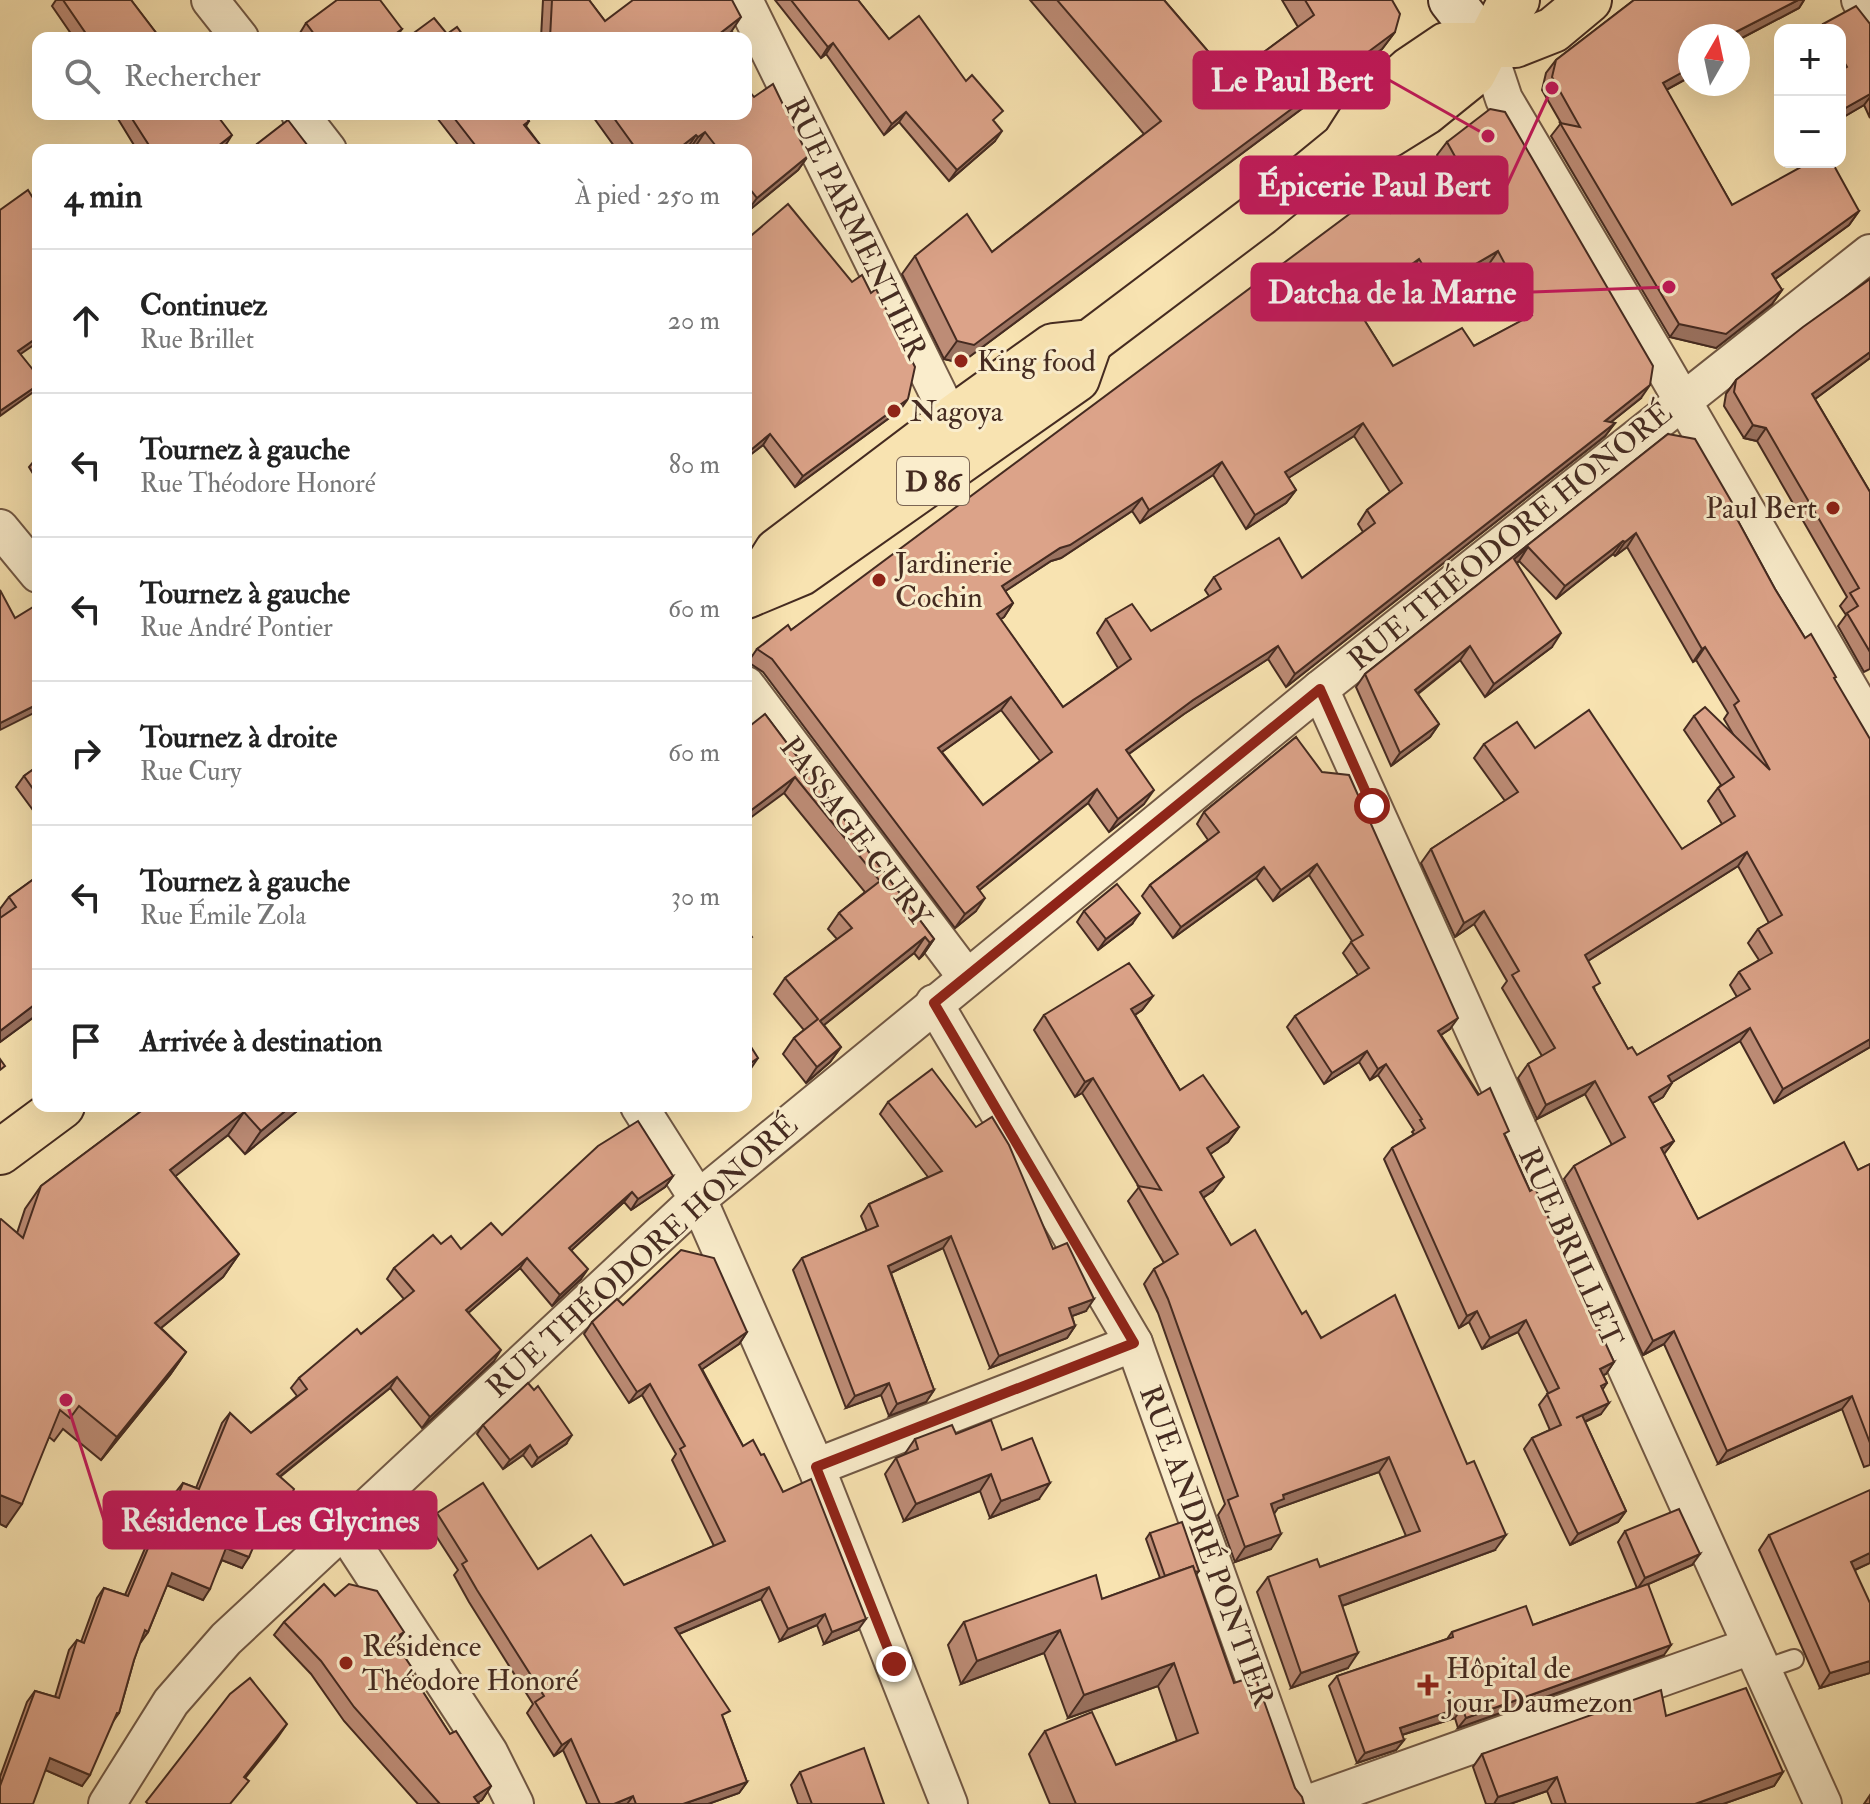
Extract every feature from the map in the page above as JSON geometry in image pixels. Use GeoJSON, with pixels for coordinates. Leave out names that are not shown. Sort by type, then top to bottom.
{"type":"FeatureCollection","features":[{"type":"Feature","properties":{"kind":"main road"},"geometry":{"type":"LineString","coordinates":[[1486,45],[1507,8],[1517,0]]}},
{"type":"Feature","properties":{"kind":"main road","name":"D 86"},"geometry":{"type":"LineString","coordinates":[[752,593],[801,573],[960,438],[1077,379],[1090,342],[1261,213],[1344,145],[1369,106],[1409,70],[1446,45],[1515,45],[1553,30],[1589,0]]}},
{"type":"Feature","properties":{"kind":"main road"},"geometry":{"type":"LineString","coordinates":[[0,1152],[54,1112]]}},
{"type":"Feature","properties":{"kind":"street"},"geometry":{"type":"LineString","coordinates":[[210,0],[235,32]]}},
{"type":"Feature","properties":{"kind":"street","name":"RUE PARMENTIER"},"geometry":{"type":"LineString","coordinates":[[744,0],[960,438]]}},
{"type":"Feature","properties":{"kind":"street"},"geometry":{"type":"LineString","coordinates":[[1451,0],[1486,45]]}},
{"type":"Feature","properties":{"kind":"street"},"geometry":{"type":"LineString","coordinates":[[1473,0],[1504,99],[1870,724]]}},
{"type":"Feature","properties":{"kind":"street"},"geometry":{"type":"LineString","coordinates":[[1860,0],[1870,19]]}},
{"type":"Feature","properties":{"kind":"street"},"geometry":{"type":"LineString","coordinates":[[305,120],[323,144]]}},
{"type":"Feature","properties":{"kind":"street","name":"RUE THÉODORE HONORÉ"},"geometry":{"type":"LineString","coordinates":[[107,1804],[171,1702],[226,1639],[698,1199],[1320,689],[1870,253]]}},
{"type":"Feature","properties":{"kind":"street"},"geometry":{"type":"LineString","coordinates":[[0,528],[32,567]]}},
{"type":"Feature","properties":{"kind":"street","name":"RUE BRILLET"},"geometry":{"type":"LineString","coordinates":[[1320,689],[1769,1659],[1823,1804]]}},
{"type":"Feature","properties":{"kind":"street","name":"PASSAGE CURY"},"geometry":{"type":"LineString","coordinates":[[752,693],[967,978]]}},
{"type":"Feature","properties":{"kind":"street","name":"RUE ANDRÉ PONTIER"},"geometry":{"type":"LineString","coordinates":[[934,1003],[1134,1343],[1299,1804]]}},
{"type":"Feature","properties":{"kind":"street"},"geometry":{"type":"LineString","coordinates":[[643,1112],[698,1199],[816,1467],[949,1804]]}},
{"type":"Feature","properties":{"kind":"street"},"geometry":{"type":"LineString","coordinates":[[816,1467],[1134,1343]]}},
{"type":"Feature","properties":{"kind":"street"},"geometry":{"type":"LineString","coordinates":[[344,1530],[489,1752],[515,1804]]}},
{"type":"Feature","properties":{"kind":"street"},"geometry":{"type":"LineString","coordinates":[[1307,1804],[1769,1659]]}},
{"type":"Feature","properties":{"kind":"building"},"geometry":{"type":"Polygon","coordinates":[[[63,0],[131,0],[155,32],[85,32],[63,0]]]}},
{"type":"Feature","properties":{"kind":"building"},"geometry":{"type":"Polygon","coordinates":[[[337,0],[380,0],[402,29],[398,32],[313,32],[306,23],[337,0]]]}},
{"type":"Feature","properties":{"kind":"building"},"geometry":{"type":"Polygon","coordinates":[[[552,0],[589,0],[605,21],[633,0],[732,0],[741,17],[722,32],[550,32],[552,0]]]}},
{"type":"Feature","properties":{"kind":"building"},"geometry":{"type":"Polygon","coordinates":[[[791,0],[858,0],[889,39],[919,16],[966,81],[972,75],[1003,111],[993,120],[1002,131],[957,170],[906,112],[892,124],[833,43],[828,47],[791,0]]]}},
{"type":"Feature","properties":{"kind":"building"},"geometry":{"type":"Polygon","coordinates":[[[1057,0],[1164,0],[1230,77],[1314,15],[1305,0],[1392,0],[1400,14],[1395,32],[974,345],[957,341],[915,256],[967,214],[992,252],[1161,121],[1057,0]]]}},
{"type":"Feature","properties":{"kind":"building"},"geometry":{"type":"Polygon","coordinates":[[[1634,0],[1798,0],[1750,25],[1678,24],[1678,75],[1663,83],[1732,205],[1799,168],[1835,168],[1859,211],[1772,274],[1782,290],[1726,334],[1679,324],[1560,123],[1580,127],[1552,77],[1556,60],[1634,0]]]}},
{"type":"Feature","properties":{"kind":"building"},"geometry":{"type":"Polygon","coordinates":[[[1856,6],[1870,24],[1870,94],[1846,108],[1846,24],[1823,24],[1856,6]]]}},
{"type":"Feature","properties":{"kind":"building"},"geometry":{"type":"Polygon","coordinates":[[[434,18],[445,32],[415,32],[434,18]]]}},
{"type":"Feature","properties":{"kind":"building"},"geometry":{"type":"Polygon","coordinates":[[[773,84],[808,156],[757,198],[752,192],[752,144],[714,144],[705,132],[685,144],[633,144],[615,120],[752,120],[752,94],[754,97],[773,84]]]}},
{"type":"Feature","properties":{"kind":"building"},"geometry":{"type":"Polygon","coordinates":[[[1490,109],[1505,112],[1653,366],[1650,385],[1605,421],[1615,423],[1295,674],[1278,646],[1193,700],[1126,750],[1154,790],[1118,819],[1097,789],[977,887],[985,898],[965,914],[772,659],[757,649],[788,625],[791,630],[1379,192],[1391,213],[1463,171],[1447,142],[1490,109]],[[1498,251],[1436,287],[1419,259],[1355,305],[1393,366],[1462,328],[1474,346],[1532,315],[1498,251]],[[1363,423],[1285,472],[1296,490],[1255,515],[1222,462],[1149,510],[1142,498],[1002,586],[1013,603],[997,614],[1063,707],[1131,659],[1106,619],[1132,604],[1151,631],[1221,589],[1214,577],[1279,538],[1302,578],[1375,523],[1367,510],[1402,483],[1363,423]],[[1011,697],[938,748],[983,805],[1052,752],[1011,697]]]}},
{"type":"Feature","properties":{"kind":"building"},"geometry":{"type":"Polygon","coordinates":[[[133,120],[221,120],[232,135],[221,144],[148,144],[133,120]]]}},
{"type":"Feature","properties":{"kind":"building"},"geometry":{"type":"Polygon","coordinates":[[[288,120],[306,144],[257,144],[288,120]]]}},
{"type":"Feature","properties":{"kind":"building"},"geometry":{"type":"Polygon","coordinates":[[[456,120],[528,120],[524,125],[539,144],[474,144],[456,120]]]}},
{"type":"Feature","properties":{"kind":"building"},"geometry":{"type":"Polygon","coordinates":[[[28,190],[32,196],[32,341],[18,351],[32,368],[32,389],[0,411],[0,210],[28,190]]]}},
{"type":"Feature","properties":{"kind":"building"},"geometry":{"type":"Polygon","coordinates":[[[788,204],[852,282],[862,275],[871,293],[876,289],[915,367],[908,399],[803,476],[770,434],[752,449],[752,235],[788,204]]]}},
{"type":"Feature","properties":{"kind":"building","name":"Paul Bert"},"geometry":{"type":"Polygon","coordinates":[[[1870,279],[1870,352],[1812,394],[1870,492],[1870,652],[1847,613],[1858,606],[1850,593],[1859,588],[1766,428],[1753,425],[1734,392],[1736,380],[1870,279]]]}},
{"type":"Feature","properties":{"kind":"building"},"geometry":{"type":"Polygon","coordinates":[[[1668,434],[1695,439],[1734,506],[1731,508],[1775,589],[1805,638],[1811,634],[1870,739],[1870,1039],[1783,1089],[1750,1028],[1668,1076],[1672,1083],[1649,1097],[1674,1141],[1661,1148],[1698,1219],[1844,1142],[1858,1170],[1870,1164],[1870,1443],[1852,1396],[1727,1451],[1674,1331],[1653,1341],[1574,1166],[1625,1137],[1595,1081],[1546,1105],[1528,1064],[1555,1048],[1512,975],[1519,971],[1484,911],[1464,923],[1431,849],[1518,792],[1484,744],[1517,722],[1535,748],[1589,710],[1682,849],[1735,816],[1718,788],[1734,777],[1694,716],[1705,707],[1770,770],[1734,705],[1739,701],[1705,647],[1702,649],[1636,533],[1565,586],[1528,547],[1514,559],[1561,633],[1494,684],[1470,646],[1415,690],[1439,724],[1400,753],[1365,674],[1668,434]],[[1747,852],[1585,955],[1600,983],[1593,987],[1628,1049],[1632,1047],[1637,1055],[1750,989],[1739,972],[1772,953],[1758,929],[1782,915],[1747,852]]]}},
{"type":"Feature","properties":{"kind":"building"},"geometry":{"type":"Polygon","coordinates":[[[0,590],[15,618],[32,608],[32,707],[0,723],[0,590]]]}},
{"type":"Feature","properties":{"kind":"building"},"geometry":{"type":"Polygon","coordinates":[[[765,714],[934,939],[930,943],[925,937],[820,1021],[841,1047],[817,1067],[794,1038],[818,1019],[785,978],[852,928],[839,913],[880,881],[795,777],[752,809],[752,724],[765,714]]]}},
{"type":"Feature","properties":{"kind":"building"},"geometry":{"type":"Polygon","coordinates":[[[1296,737],[1322,772],[1349,775],[1458,1018],[1438,1031],[1478,1095],[1490,1088],[1509,1131],[1504,1134],[1530,1191],[1535,1188],[1614,1362],[1600,1369],[1607,1383],[1601,1386],[1609,1403],[1582,1415],[1626,1511],[1578,1534],[1532,1438],[1561,1425],[1547,1394],[1559,1388],[1526,1320],[1490,1338],[1477,1311],[1467,1316],[1392,1148],[1425,1128],[1422,1119],[1386,1064],[1378,1069],[1367,1051],[1332,1073],[1295,1016],[1369,968],[1351,942],[1363,935],[1317,864],[1281,890],[1264,867],[1181,927],[1150,885],[1219,832],[1204,812],[1296,737]]]}},
{"type":"Feature","properties":{"kind":"building"},"geometry":{"type":"Polygon","coordinates":[[[32,770],[32,787],[24,776],[32,770]]]}},
{"type":"Feature","properties":{"kind":"building"},"geometry":{"type":"Polygon","coordinates":[[[32,880],[32,1007],[0,1031],[0,918],[16,907],[9,897],[32,880]]]}},
{"type":"Feature","properties":{"kind":"building"},"geometry":{"type":"Polygon","coordinates":[[[1117,884],[1140,913],[1106,939],[1084,911],[1117,884]]]}},
{"type":"Feature","properties":{"kind":"building"},"geometry":{"type":"Polygon","coordinates":[[[1129,963],[1153,996],[1131,1009],[1180,1090],[1203,1075],[1239,1127],[1207,1148],[1224,1177],[1200,1192],[1231,1245],[1255,1230],[1302,1314],[1306,1311],[1321,1338],[1395,1295],[1467,1464],[1474,1461],[1506,1535],[1339,1596],[1358,1653],[1301,1673],[1268,1577],[1317,1559],[1320,1567],[1420,1531],[1389,1457],[1283,1495],[1284,1499],[1271,1504],[1281,1534],[1245,1547],[1228,1500],[1238,1496],[1168,1299],[1154,1269],[1178,1254],[1138,1186],[1161,1190],[1093,1078],[1085,1082],[1044,1015],[1129,963]]]}},
{"type":"Feature","properties":{"kind":"building"},"geometry":{"type":"Polygon","coordinates":[[[752,1048],[758,1058],[752,1062],[752,1048]]]}},
{"type":"Feature","properties":{"kind":"building"},"geometry":{"type":"Polygon","coordinates":[[[932,1069],[976,1127],[992,1117],[1009,1145],[1053,1249],[1067,1243],[1094,1299],[1069,1308],[1075,1326],[999,1356],[951,1236],[888,1266],[934,1390],[897,1404],[889,1383],[855,1396],[802,1258],[878,1226],[869,1204],[942,1171],[888,1102],[932,1069]]]}},
{"type":"Feature","properties":{"kind":"building"},"geometry":{"type":"Polygon","coordinates":[[[140,1112],[244,1112],[170,1170],[239,1254],[155,1323],[186,1352],[117,1437],[79,1406],[70,1418],[60,1410],[22,1504],[0,1495],[0,1220],[23,1238],[41,1186],[140,1112]]]}},
{"type":"Feature","properties":{"kind":"building"},"geometry":{"type":"Polygon","coordinates":[[[244,1112],[284,1112],[261,1131],[244,1112]]]}},
{"type":"Feature","properties":{"kind":"building"},"geometry":{"type":"Polygon","coordinates":[[[638,1121],[673,1176],[638,1199],[632,1192],[569,1248],[588,1269],[560,1295],[527,1258],[466,1310],[501,1350],[430,1417],[397,1377],[277,1474],[294,1489],[279,1525],[265,1520],[249,1557],[226,1548],[210,1589],[172,1573],[148,1632],[145,1630],[119,1713],[90,1775],[50,1758],[33,1804],[0,1804],[0,1786],[35,1691],[59,1698],[77,1640],[84,1643],[104,1588],[128,1596],[159,1522],[166,1525],[183,1483],[199,1489],[230,1413],[251,1433],[307,1389],[299,1378],[357,1329],[361,1334],[414,1291],[394,1268],[433,1235],[441,1244],[451,1236],[461,1249],[491,1223],[502,1235],[598,1146],[638,1121]]]}},
{"type":"Feature","properties":{"kind":"building"},"geometry":{"type":"Polygon","coordinates":[[[681,1250],[714,1258],[747,1332],[699,1365],[743,1446],[753,1440],[761,1455],[764,1454],[783,1492],[811,1479],[866,1619],[832,1632],[825,1614],[788,1629],[769,1587],[675,1628],[730,1711],[722,1715],[747,1782],[683,1804],[636,1804],[633,1796],[614,1804],[600,1804],[571,1739],[562,1745],[535,1702],[544,1696],[477,1590],[462,1564],[467,1561],[437,1513],[483,1483],[538,1569],[591,1535],[624,1585],[725,1541],[680,1449],[685,1446],[650,1384],[637,1392],[592,1322],[617,1299],[623,1305],[681,1250]]]}},
{"type":"Feature","properties":{"kind":"building"},"geometry":{"type":"Polygon","coordinates":[[[528,1383],[534,1390],[538,1386],[572,1435],[538,1458],[530,1445],[510,1460],[483,1425],[528,1383]]]}},
{"type":"Feature","properties":{"kind":"building"},"geometry":{"type":"Polygon","coordinates":[[[991,1420],[1002,1450],[1032,1438],[1050,1483],[1001,1501],[991,1474],[916,1504],[896,1458],[918,1449],[915,1439],[952,1425],[956,1434],[991,1420]]]}},
{"type":"Feature","properties":{"kind":"building"},"geometry":{"type":"Polygon","coordinates":[[[1870,1490],[1870,1553],[1851,1562],[1870,1603],[1870,1661],[1830,1673],[1769,1535],[1870,1490]]]}},
{"type":"Feature","properties":{"kind":"building"},"geometry":{"type":"Polygon","coordinates":[[[1679,1509],[1700,1554],[1645,1578],[1625,1531],[1679,1509]]]}},
{"type":"Feature","properties":{"kind":"building"},"geometry":{"type":"Polygon","coordinates":[[[1182,1522],[1199,1571],[1195,1572],[1193,1566],[1165,1576],[1150,1533],[1182,1522]]]}},
{"type":"Feature","properties":{"kind":"building"},"geometry":{"type":"Polygon","coordinates":[[[1193,1566],[1234,1683],[1255,1676],[1295,1788],[1304,1804],[1076,1804],[1045,1731],[1092,1712],[1116,1765],[1198,1733],[1174,1663],[1084,1695],[1060,1630],[977,1661],[964,1622],[1096,1575],[1102,1599],[1193,1566]]]}},
{"type":"Feature","properties":{"kind":"building"},"geometry":{"type":"Polygon","coordinates":[[[324,1584],[335,1596],[349,1584],[377,1591],[404,1632],[393,1639],[414,1671],[411,1673],[450,1734],[456,1731],[491,1786],[474,1797],[479,1804],[440,1804],[354,1707],[321,1661],[284,1622],[324,1584]]]}},
{"type":"Feature","properties":{"kind":"building"},"geometry":{"type":"Polygon","coordinates":[[[1648,1584],[1671,1645],[1466,1718],[1462,1707],[1400,1728],[1404,1740],[1365,1753],[1337,1676],[1453,1637],[1452,1632],[1526,1606],[1533,1625],[1648,1584]]]}},
{"type":"Feature","properties":{"kind":"building"},"geometry":{"type":"Polygon","coordinates":[[[250,1678],[287,1724],[244,1777],[249,1781],[230,1804],[148,1804],[146,1802],[230,1694],[250,1678]]]}},
{"type":"Feature","properties":{"kind":"building"},"geometry":{"type":"Polygon","coordinates":[[[1746,1688],[1783,1772],[1695,1804],[1566,1804],[1557,1777],[1498,1797],[1482,1754],[1661,1690],[1666,1716],[1746,1688]]]}},
{"type":"Feature","properties":{"kind":"building"},"geometry":{"type":"Polygon","coordinates":[[[864,1748],[884,1804],[812,1804],[800,1772],[864,1748]]]}},
{"type":"Feature","properties":{"kind":"place","name":"Épicerie Paul Bert"},"geometry":{"type":"Point","coordinates":[1552,88]}},
{"type":"Feature","properties":{"kind":"place","name":"Le Paul Bert"},"geometry":{"type":"Point","coordinates":[1488,136]}},
{"type":"Feature","properties":{"kind":"place","name":"Datcha de la Marne"},"geometry":{"type":"Point","coordinates":[1669,287]}},
{"type":"Feature","properties":{"kind":"place","name":"King food"},"geometry":{"type":"Point","coordinates":[961,361]}},
{"type":"Feature","properties":{"kind":"place","name":"Nagoya"},"geometry":{"type":"Point","coordinates":[894,411]}},
{"type":"Feature","properties":{"kind":"place","name":"Paul Bert"},"geometry":{"type":"Point","coordinates":[1833,508]}},
{"type":"Feature","properties":{"kind":"place","name":"Jardinerie Cochin"},"geometry":{"type":"Point","coordinates":[879,580]}},
{"type":"Feature","properties":{"kind":"place","name":"Résidence Les Glycines"},"geometry":{"type":"Point","coordinates":[66,1400]}},
{"type":"Feature","properties":{"kind":"place","name":"Résidence Théodore Honoré"},"geometry":{"type":"Point","coordinates":[346,1663]}},
{"type":"Feature","properties":{"kind":"place","name":"Hôpital de jour Daumezon"},"geometry":{"type":"Point","coordinates":[1428,1685]}},
{"type":"Feature","properties":{"kind":"route"},"geometry":{"type":"LineString","coordinates":[[894,1664],[816,1467],[1134,1343],[934,1003],[1320,689],[1372,806]]}}]}
